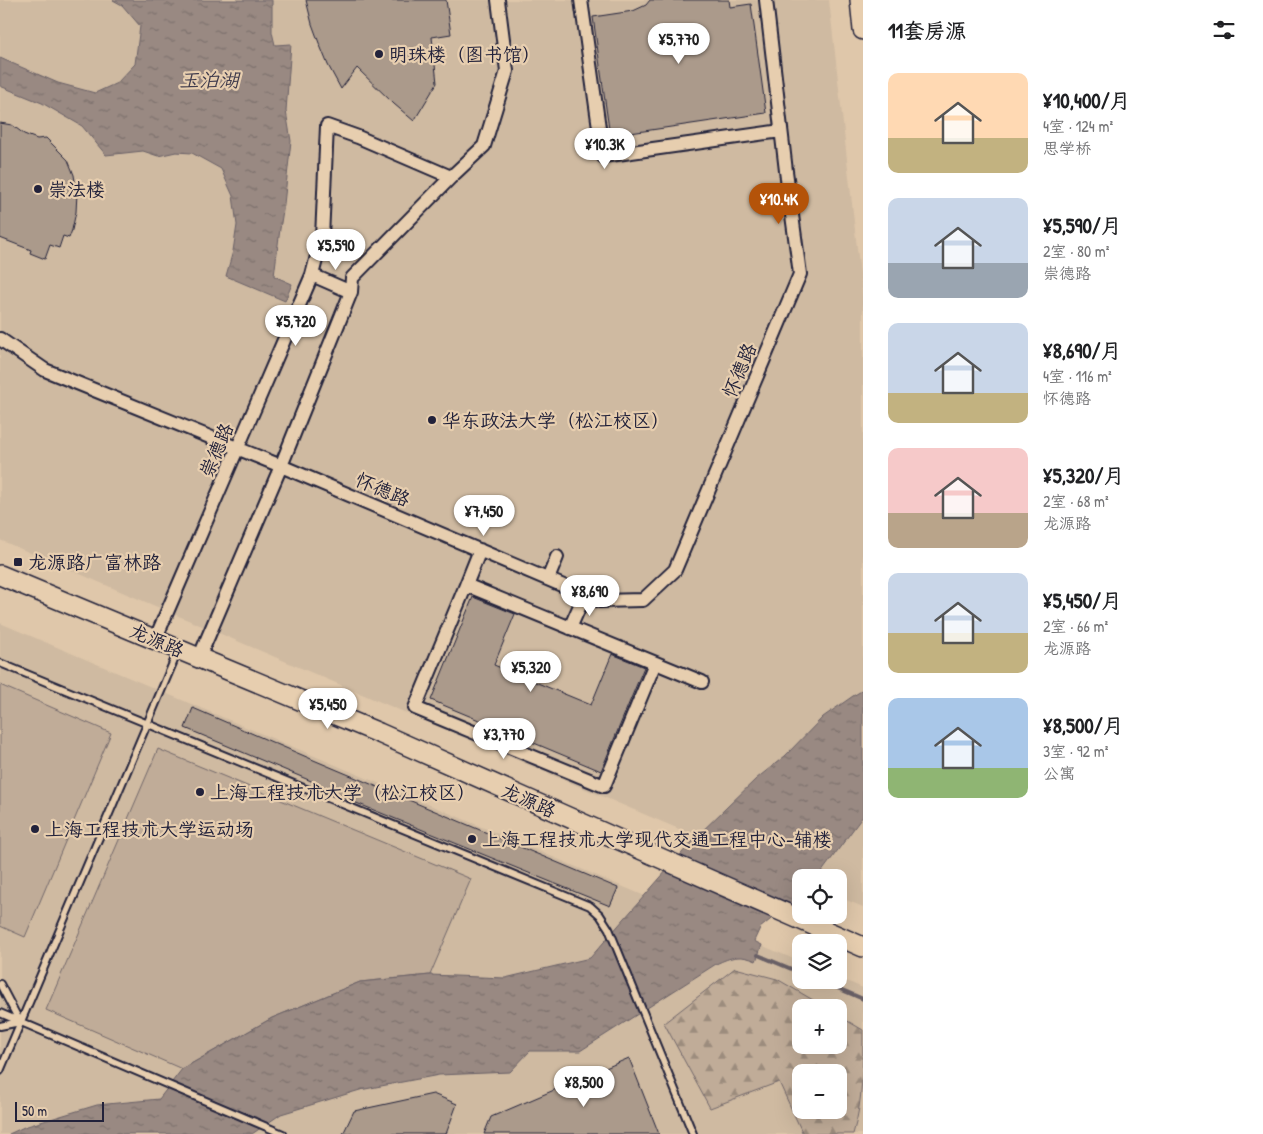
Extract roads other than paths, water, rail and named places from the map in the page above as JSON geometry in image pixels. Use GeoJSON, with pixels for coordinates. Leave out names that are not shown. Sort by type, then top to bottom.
{"type":"FeatureCollection","features":[{"type":"Feature","properties":{"kind":"main road"},"geometry":{"type":"LineString","coordinates":[[860,0],[863,30]]}},
{"type":"Feature","properties":{"kind":"main road","name":"龙源路"},"geometry":{"type":"LineString","coordinates":[[0,575],[379,733],[863,947]]}},
{"type":"Feature","properties":{"kind":"street"},"geometry":{"type":"LineString","coordinates":[[200,658],[281,466],[351,292],[352,278],[484,146],[507,71],[498,0]]}},
{"type":"Feature","properties":{"kind":"street"},"geometry":{"type":"LineString","coordinates":[[581,0],[603,156],[781,131],[766,0]]}},
{"type":"Feature","properties":{"kind":"street","name":"崇德路"},"geometry":{"type":"LineString","coordinates":[[156,640],[312,275],[322,237],[327,126],[358,137],[451,177]]}},
{"type":"Feature","properties":{"kind":"street","name":"怀德路"},"geometry":{"type":"LineString","coordinates":[[0,339],[45,370],[281,466],[599,601],[643,600],[675,570],[800,274],[781,131]]}},
{"type":"Feature","properties":{"kind":"street"},"geometry":{"type":"LineString","coordinates":[[312,275],[351,292]]}},
{"type":"Feature","properties":{"kind":"street"},"geometry":{"type":"LineString","coordinates":[[480,550],[415,708],[604,786],[655,663]]}},
{"type":"Feature","properties":{"kind":"street"},"geometry":{"type":"LineString","coordinates":[[548,579],[557,557]]}},
{"type":"Feature","properties":{"kind":"street"},"geometry":{"type":"LineString","coordinates":[[466,585],[702,682]]}},
{"type":"Feature","properties":{"kind":"street"},"geometry":{"type":"LineString","coordinates":[[570,628],[585,594]]}},
{"type":"Feature","properties":{"kind":"lane"},"geometry":{"type":"LineString","coordinates":[[0,1071],[179,650]]}},
{"type":"Feature","properties":{"kind":"lane"},"geometry":{"type":"LineString","coordinates":[[0,663],[590,906],[600,915],[609,929],[693,1134]]}},
{"type":"Feature","properties":{"kind":"lane"},"geometry":{"type":"LineString","coordinates":[[0,984],[20,1022]]}},
{"type":"Feature","properties":{"kind":"lane"},"geometry":{"type":"LineString","coordinates":[[0,1013],[283,1134]]}},
{"type":"Feature","properties":{"kind":"lane"},"geometry":{"type":"LineString","coordinates":[[0,1026],[20,1022]]}},
{"type":"Feature","properties":{"kind":"water","name":"玉泊湖"},"geometry":{"type":"Polygon","coordinates":[[[113,0],[272,0],[272,32],[275,45],[291,44],[286,111],[291,141],[274,276],[292,284],[285,301],[226,276],[233,251],[237,225],[233,196],[221,169],[192,153],[176,152],[158,156],[143,151],[106,155],[82,126],[42,103],[0,86],[0,58],[58,83],[95,93],[117,83],[135,64],[140,26],[122,5],[113,0]]]}},
{"type":"Feature","properties":{"kind":"water"},"geometry":{"type":"Polygon","coordinates":[[[863,690],[863,816],[824,869],[792,869],[792,902],[760,928],[754,941],[762,945],[756,961],[736,957],[716,964],[580,1051],[530,1051],[510,1072],[439,1075],[360,1090],[281,1114],[252,1134],[9,1134],[24,1127],[97,1105],[159,1099],[182,1069],[272,1018],[360,982],[430,975],[505,978],[590,958],[695,838],[756,779],[785,756],[823,717],[863,690]]]}},
{"type":"Feature","properties":{"kind":"waterway"},"geometry":{"type":"LineString","coordinates":[[758,955],[792,969]]}},
{"type":"Feature","properties":{"kind":"waterway"},"geometry":{"type":"LineString","coordinates":[[840,989],[863,999]]}},
{"type":"Feature","properties":{"kind":"place","name":"明珠楼（图书馆）"},"geometry":{"type":"Point","coordinates":[379,54]}},
{"type":"Feature","properties":{"kind":"place","name":"崇法楼"},"geometry":{"type":"Point","coordinates":[38,189]}},
{"type":"Feature","properties":{"kind":"place","name":"华东政法大学（松江校区）"},"geometry":{"type":"Point","coordinates":[432,420]}},
{"type":"Feature","properties":{"kind":"place","name":"龙源路广富林路"},"geometry":{"type":"Point","coordinates":[18,562]}},
{"type":"Feature","properties":{"kind":"place","name":"上海工程技术大学（松江校区）"},"geometry":{"type":"Point","coordinates":[200,792]}},
{"type":"Feature","properties":{"kind":"place","name":"上海工程技术大学运动场"},"geometry":{"type":"Point","coordinates":[35,829]}},
{"type":"Feature","properties":{"kind":"place","name":"上海工程技术大学现代交通工程中心-辅楼"},"geometry":{"type":"Point","coordinates":[472,839]}}]}
